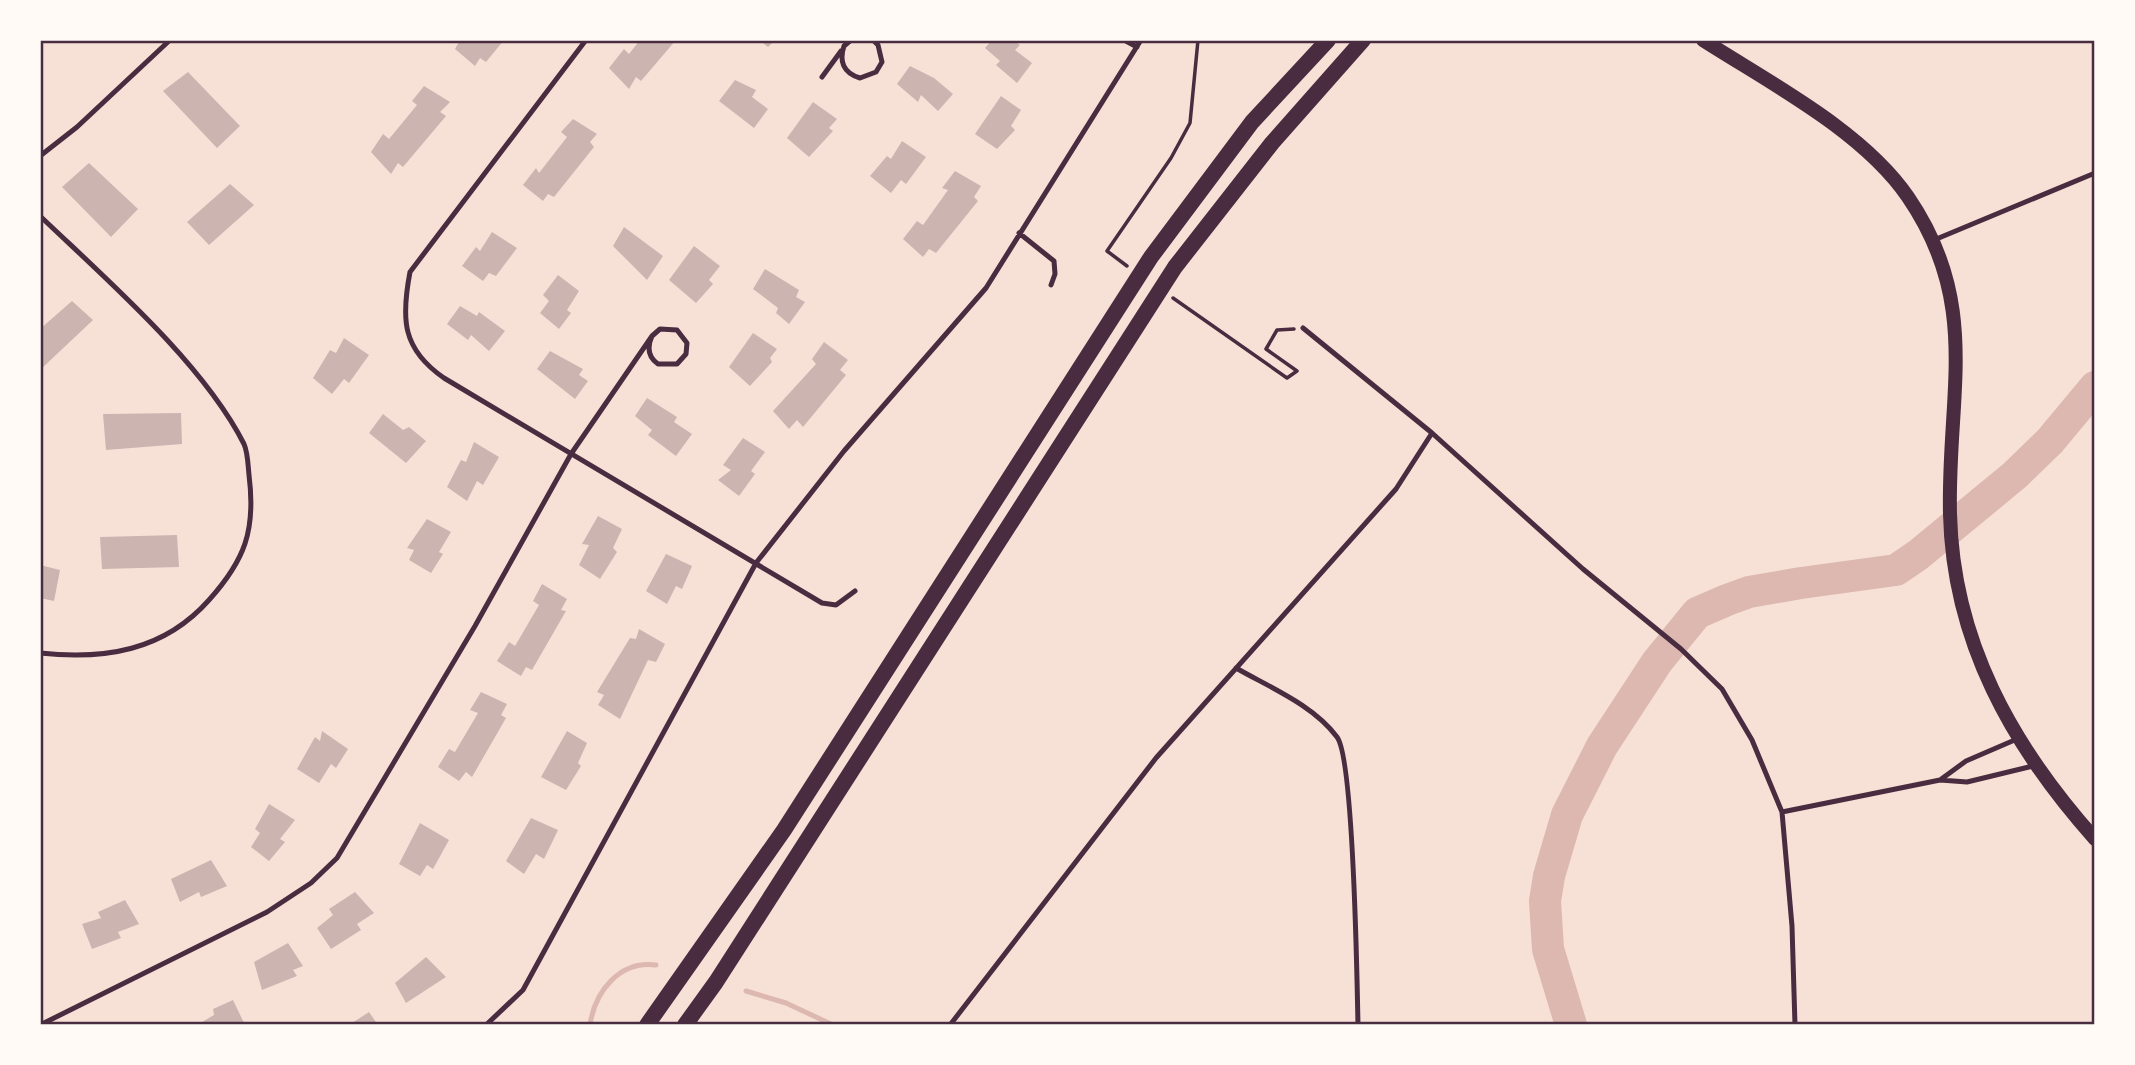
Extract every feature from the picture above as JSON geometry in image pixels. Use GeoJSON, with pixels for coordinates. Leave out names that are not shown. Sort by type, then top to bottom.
{"type":"FeatureCollection","features":[{"type":"Feature","properties":{"kind":"main road"},"geometry":{"type":"LineString","coordinates":[[647,1025],[784,830],[1151,257],[1252,122],[1328,40]]}},
{"type":"Feature","properties":{"kind":"main road"},"geometry":{"type":"LineString","coordinates":[[685,1025],[716,982],[1175,267],[1272,143],[1363,40]]}},
{"type":"Feature","properties":{"kind":"main road"},"geometry":{"type":"LineString","coordinates":[[1703,40],[1830,124],[1876,160],[1907,195],[1934,240],[1953,299],[1956,335],[1950,516],[1959,596],[1975,646],[2017,739],[2034,765],[2095,839]]}},
{"type":"Feature","properties":{"kind":"lane"},"geometry":{"type":"LineString","coordinates":[[40,156],[78,127],[170,40]]}},
{"type":"Feature","properties":{"kind":"lane"},"geometry":{"type":"LineString","coordinates":[[586,40],[410,272],[404,303],[408,335],[417,356],[428,367],[822,603],[836,605],[855,591]]}},
{"type":"Feature","properties":{"kind":"lane"},"geometry":{"type":"LineString","coordinates":[[822,77],[850,40]]}},
{"type":"Feature","properties":{"kind":"lane"},"geometry":{"type":"LineString","coordinates":[[844,46],[844,68],[853,76],[867,77],[876,72],[882,62],[878,45],[873,40]]}},
{"type":"Feature","properties":{"kind":"lane"},"geometry":{"type":"LineString","coordinates":[[1124,40],[1137,47]]}},
{"type":"Feature","properties":{"kind":"lane"},"geometry":{"type":"LineString","coordinates":[[486,1025],[523,990],[756,563],[844,451],[986,288],[1141,40]]}},
{"type":"Feature","properties":{"kind":"lane"},"geometry":{"type":"LineString","coordinates":[[1934,240],[2095,173]]}},
{"type":"Feature","properties":{"kind":"lane"},"geometry":{"type":"LineString","coordinates":[[40,216],[138,311],[202,383],[245,446],[251,523],[244,551],[234,568],[197,614],[171,634],[111,654],[78,657],[40,653]]}},
{"type":"Feature","properties":{"kind":"lane"},"geometry":{"type":"LineString","coordinates":[[1019,233],[1054,261],[1055,274],[1051,285]]}},
{"type":"Feature","properties":{"kind":"lane"},"geometry":{"type":"LineString","coordinates":[[1303,328],[1432,433],[1583,569],[1681,649],[1722,689],[1752,740],[1782,812],[1792,926],[1795,1025]]}},
{"type":"Feature","properties":{"kind":"lane"},"geometry":{"type":"LineString","coordinates":[[40,1025],[267,912],[311,883],[337,858],[475,626],[571,454],[652,336],[660,329],[677,330],[687,343],[686,354],[677,364],[658,364],[650,356],[648,346],[652,336]]}},
{"type":"Feature","properties":{"kind":"lane"},"geometry":{"type":"LineString","coordinates":[[950,1025],[1156,758],[1396,489],[1432,433]]}},
{"type":"Feature","properties":{"kind":"lane"},"geometry":{"type":"LineString","coordinates":[[1236,668],[1311,710],[1339,739],[1348,795],[1358,1025]]}},
{"type":"Feature","properties":{"kind":"lane"},"geometry":{"type":"LineString","coordinates":[[1940,780],[1966,761],[2017,739]]}},
{"type":"Feature","properties":{"kind":"lane"},"geometry":{"type":"LineString","coordinates":[[1782,812],[1940,780],[1967,782],[2034,765]]}},
{"type":"Feature","properties":{"kind":"path"},"geometry":{"type":"LineString","coordinates":[[1129,267],[1107,251],[1171,158],[1190,123],[1198,40]]}},
{"type":"Feature","properties":{"kind":"path"},"geometry":{"type":"LineString","coordinates":[[1163,291],[1287,378],[1297,371],[1266,349],[1277,330],[1303,328]]}},
{"type":"Feature","properties":{"kind":"building"},"geometry":{"type":"Polygon","coordinates":[[[460,40],[504,40],[486,62],[480,58],[475,66],[455,49],[460,40]]]}},
{"type":"Feature","properties":{"kind":"building"},"geometry":{"type":"Polygon","coordinates":[[[640,40],[676,40],[641,81],[636,77],[629,89],[609,68],[624,49],[629,54],[640,40]]]}},
{"type":"Feature","properties":{"kind":"building"},"geometry":{"type":"Polygon","coordinates":[[[759,40],[775,40],[768,47],[759,40]]]}},
{"type":"Feature","properties":{"kind":"building"},"geometry":{"type":"Polygon","coordinates":[[[992,40],[1013,40],[1020,45],[1015,50],[1032,63],[1017,83],[996,65],[1000,61],[985,48],[992,40]]]}},
{"type":"Feature","properties":{"kind":"building"},"geometry":{"type":"Polygon","coordinates":[[[910,66],[934,78],[953,94],[938,111],[921,95],[918,102],[897,84],[910,66]]]}},
{"type":"Feature","properties":{"kind":"building"},"geometry":{"type":"Polygon","coordinates":[[[188,72],[240,126],[217,148],[163,91],[188,72]]]}},
{"type":"Feature","properties":{"kind":"building"},"geometry":{"type":"Polygon","coordinates":[[[735,80],[756,90],[752,97],[768,109],[754,128],[719,101],[735,80]]]}},
{"type":"Feature","properties":{"kind":"building"},"geometry":{"type":"Polygon","coordinates":[[[424,86],[450,102],[440,112],[446,116],[403,167],[398,163],[391,174],[371,152],[383,134],[389,139],[417,105],[412,101],[424,86]]]}},
{"type":"Feature","properties":{"kind":"building"},"geometry":{"type":"Polygon","coordinates":[[[1001,96],[1021,110],[1011,126],[1015,130],[997,149],[975,134],[1001,96]]]}},
{"type":"Feature","properties":{"kind":"building"},"geometry":{"type":"Polygon","coordinates":[[[813,102],[837,119],[829,128],[833,131],[809,157],[787,138],[813,102]]]}},
{"type":"Feature","properties":{"kind":"building"},"geometry":{"type":"Polygon","coordinates":[[[573,119],[597,134],[590,142],[594,147],[554,197],[548,194],[543,201],[523,185],[536,168],[539,173],[567,137],[561,132],[573,119]]]}},
{"type":"Feature","properties":{"kind":"building"},"geometry":{"type":"Polygon","coordinates":[[[902,141],[926,157],[906,184],[901,180],[891,193],[870,176],[887,156],[891,159],[902,141]]]}},
{"type":"Feature","properties":{"kind":"building"},"geometry":{"type":"Polygon","coordinates":[[[89,163],[138,209],[111,237],[62,187],[89,163]]]}},
{"type":"Feature","properties":{"kind":"building"},"geometry":{"type":"Polygon","coordinates":[[[955,171],[981,186],[974,197],[978,201],[936,253],[929,249],[923,257],[903,239],[917,221],[923,225],[948,190],[942,188],[955,171]]]}},
{"type":"Feature","properties":{"kind":"building"},"geometry":{"type":"Polygon","coordinates":[[[230,184],[254,205],[209,245],[187,222],[230,184]]]}},
{"type":"Feature","properties":{"kind":"building"},"geometry":{"type":"Polygon","coordinates":[[[624,227],[663,256],[647,280],[613,246],[624,227]]]}},
{"type":"Feature","properties":{"kind":"building"},"geometry":{"type":"Polygon","coordinates":[[[492,232],[517,248],[496,276],[489,273],[483,281],[462,266],[476,247],[480,251],[492,232]]]}},
{"type":"Feature","properties":{"kind":"building"},"geometry":{"type":"Polygon","coordinates":[[[694,246],[720,266],[709,280],[713,284],[696,303],[669,280],[694,246]]]}},
{"type":"Feature","properties":{"kind":"building"},"geometry":{"type":"Polygon","coordinates":[[[765,269],[799,290],[796,297],[805,302],[789,324],[776,313],[778,308],[753,289],[765,269]]]}},
{"type":"Feature","properties":{"kind":"building"},"geometry":{"type":"Polygon","coordinates":[[[558,275],[579,291],[567,310],[571,313],[559,329],[540,313],[549,301],[543,295],[558,275]]]}},
{"type":"Feature","properties":{"kind":"building"},"geometry":{"type":"Polygon","coordinates":[[[72,301],[93,320],[40,370],[40,329],[72,301]]]}},
{"type":"Feature","properties":{"kind":"building"},"geometry":{"type":"Polygon","coordinates":[[[460,306],[477,316],[479,312],[505,331],[489,351],[471,335],[468,340],[447,324],[460,306]]]}},
{"type":"Feature","properties":{"kind":"building"},"geometry":{"type":"Polygon","coordinates":[[[753,333],[777,349],[770,358],[772,362],[750,386],[729,367],[753,333]]]}},
{"type":"Feature","properties":{"kind":"building"},"geometry":{"type":"Polygon","coordinates":[[[344,338],[369,355],[349,383],[344,379],[332,394],[313,378],[330,350],[336,353],[344,338]]]}},
{"type":"Feature","properties":{"kind":"building"},"geometry":{"type":"Polygon","coordinates":[[[824,342],[848,360],[840,370],[846,375],[803,427],[797,420],[789,429],[773,411],[816,364],[812,359],[824,342]]]}},
{"type":"Feature","properties":{"kind":"building"},"geometry":{"type":"Polygon","coordinates":[[[550,351],[583,369],[579,375],[588,381],[575,399],[537,369],[550,351]]]}},
{"type":"Feature","properties":{"kind":"building"},"geometry":{"type":"Polygon","coordinates":[[[647,398],[677,417],[674,422],[692,434],[676,456],[648,435],[652,430],[635,416],[647,398]]]}},
{"type":"Feature","properties":{"kind":"building"},"geometry":{"type":"Polygon","coordinates":[[[181,413],[182,444],[106,450],[103,414],[181,413]]]}},
{"type":"Feature","properties":{"kind":"building"},"geometry":{"type":"Polygon","coordinates":[[[383,414],[403,430],[409,427],[426,441],[406,463],[369,433],[383,414]]]}},
{"type":"Feature","properties":{"kind":"building"},"geometry":{"type":"Polygon","coordinates":[[[743,438],[765,452],[751,471],[755,474],[739,496],[718,480],[731,470],[723,465],[743,438]]]}},
{"type":"Feature","properties":{"kind":"building"},"geometry":{"type":"Polygon","coordinates":[[[474,442],[499,457],[483,485],[477,481],[467,501],[447,487],[461,460],[466,462],[474,442]]]}},
{"type":"Feature","properties":{"kind":"building"},"geometry":{"type":"Polygon","coordinates":[[[598,516],[622,529],[613,548],[617,552],[600,579],[579,565],[589,545],[582,544],[598,516]]]}},
{"type":"Feature","properties":{"kind":"building"},"geometry":{"type":"Polygon","coordinates":[[[427,519],[451,532],[439,552],[443,554],[431,573],[409,560],[414,550],[407,548],[427,519]]]}},
{"type":"Feature","properties":{"kind":"building"},"geometry":{"type":"Polygon","coordinates":[[[177,535],[179,567],[102,569],[100,537],[177,535]]]}},
{"type":"Feature","properties":{"kind":"building"},"geometry":{"type":"Polygon","coordinates":[[[666,554],[692,566],[682,589],[676,586],[667,604],[646,591],[666,554]]]}},
{"type":"Feature","properties":{"kind":"building"},"geometry":{"type":"Polygon","coordinates":[[[40,565],[60,570],[54,601],[40,598],[40,565]]]}},
{"type":"Feature","properties":{"kind":"building"},"geometry":{"type":"Polygon","coordinates":[[[542,584],[567,599],[561,610],[566,611],[532,670],[526,667],[521,676],[497,661],[509,642],[515,646],[539,605],[533,601],[542,584]]]}},
{"type":"Feature","properties":{"kind":"building"},"geometry":{"type":"Polygon","coordinates":[[[639,629],[665,644],[656,662],[648,660],[620,719],[598,705],[604,695],[597,692],[630,638],[636,639],[639,629]]]}},
{"type":"Feature","properties":{"kind":"building"},"geometry":{"type":"Polygon","coordinates":[[[481,692],[507,704],[501,715],[506,718],[472,777],[466,772],[459,781],[438,767],[449,749],[455,752],[478,713],[470,710],[481,692]]]}},
{"type":"Feature","properties":{"kind":"building"},"geometry":{"type":"Polygon","coordinates":[[[322,731],[348,749],[336,768],[331,764],[319,783],[297,769],[315,737],[320,741],[322,731]]]}},
{"type":"Feature","properties":{"kind":"building"},"geometry":{"type":"Polygon","coordinates":[[[567,731],[587,743],[578,763],[581,766],[566,790],[541,777],[567,731]]]}},
{"type":"Feature","properties":{"kind":"building"},"geometry":{"type":"Polygon","coordinates":[[[269,804],[295,820],[280,839],[285,842],[269,861],[251,847],[260,833],[255,829],[269,804]]]}},
{"type":"Feature","properties":{"kind":"building"},"geometry":{"type":"Polygon","coordinates":[[[531,818],[558,830],[544,859],[536,854],[524,874],[506,861],[531,818]]]}},
{"type":"Feature","properties":{"kind":"building"},"geometry":{"type":"Polygon","coordinates":[[[420,823],[449,840],[433,869],[427,865],[420,876],[399,864],[420,823]]]}},
{"type":"Feature","properties":{"kind":"building"},"geometry":{"type":"Polygon","coordinates":[[[211,860],[227,886],[201,897],[199,892],[180,902],[171,879],[211,860]]]}},
{"type":"Feature","properties":{"kind":"building"},"geometry":{"type":"Polygon","coordinates":[[[355,892],[374,913],[357,924],[361,930],[331,949],[317,928],[333,915],[329,909],[355,892]]]}},
{"type":"Feature","properties":{"kind":"building"},"geometry":{"type":"Polygon","coordinates":[[[125,900],[139,924],[118,932],[121,938],[92,949],[82,924],[101,918],[98,912],[125,900]]]}},
{"type":"Feature","properties":{"kind":"building"},"geometry":{"type":"Polygon","coordinates":[[[288,943],[303,966],[293,970],[297,976],[262,990],[254,962],[288,943]]]}},
{"type":"Feature","properties":{"kind":"building"},"geometry":{"type":"Polygon","coordinates":[[[426,957],[446,977],[406,1003],[395,983],[426,957]]]}},
{"type":"Feature","properties":{"kind":"building"},"geometry":{"type":"Polygon","coordinates":[[[233,1000],[245,1025],[197,1025],[214,1015],[213,1009],[233,1000]]]}},
{"type":"Feature","properties":{"kind":"building"},"geometry":{"type":"Polygon","coordinates":[[[369,1012],[378,1025],[349,1025],[369,1012]]]}},
{"type":"Feature","properties":{"kind":"waterway"},"geometry":{"type":"LineString","coordinates":[[1571,1025],[1548,949],[1545,901],[1549,876],[1567,815],[1602,746],[1657,662],[1697,613],[1749,592],[1896,570],[2015,475],[2050,441],[2095,387]]}},
{"type":"Feature","properties":{"kind":"waterway"},"geometry":{"type":"LineString","coordinates":[[590,1025],[597,1001],[611,980],[631,967],[656,965]]}},
{"type":"Feature","properties":{"kind":"waterway"},"geometry":{"type":"LineString","coordinates":[[746,991],[786,1003],[833,1025]]}}]}
